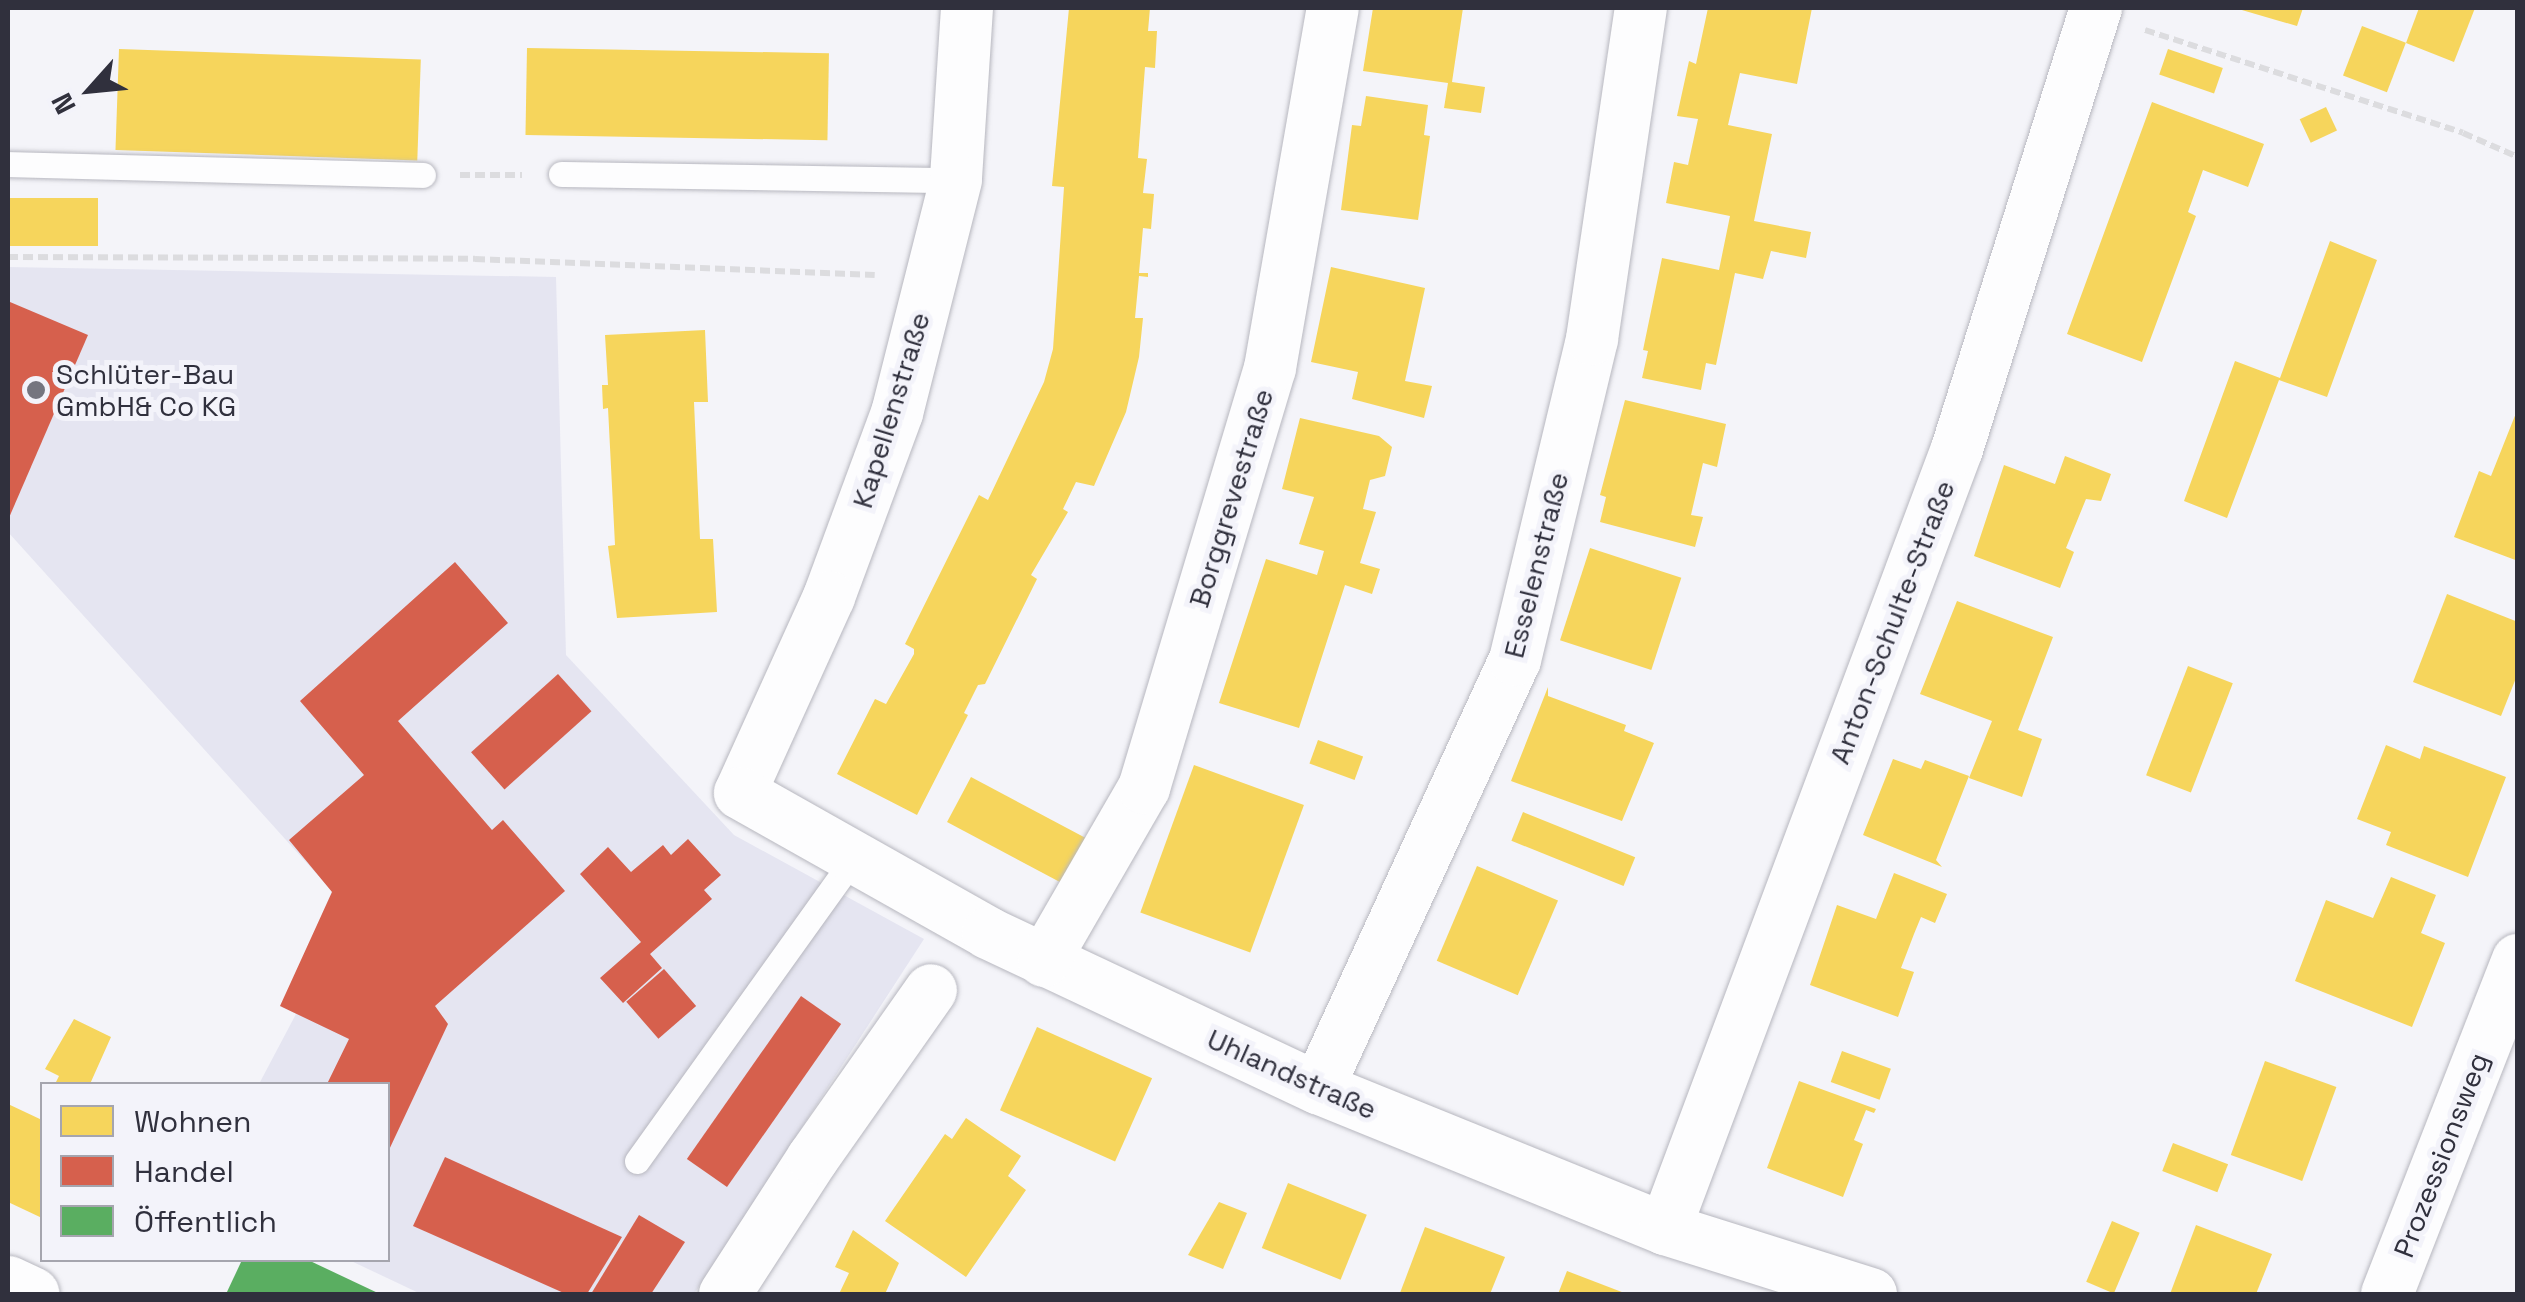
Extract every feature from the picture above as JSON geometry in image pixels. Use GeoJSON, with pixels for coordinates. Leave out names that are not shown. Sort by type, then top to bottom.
{"type":"FeatureCollection","features":[{"type":"Feature","properties":{"kind":"main road"},"geometry":{"type":"LineString","coordinates":[[8,1283],[32,1294]]}},
{"type":"Feature","properties":{"kind":"street","name":"Kapellenstraße"},"geometry":{"type":"LineString","coordinates":[[740,793],[830,597],[897,413],[956,180],[967,8]]}},
{"type":"Feature","properties":{"kind":"street","name":"Borggrevestraße"},"geometry":{"type":"LineString","coordinates":[[1044,961],[1144,788],[1270,368],[1332,8]]}},
{"type":"Feature","properties":{"kind":"street","name":"Esselenstraße"},"geometry":{"type":"LineString","coordinates":[[1318,1088],[1515,660],[1592,339],[1642,8]]}},
{"type":"Feature","properties":{"kind":"street","name":"Anton-Schulte-Straße"},"geometry":{"type":"LineString","coordinates":[[1665,1230],[1958,449],[2095,11]]}},
{"type":"Feature","properties":{"kind":"street","name":"Uhlandstraße"},"geometry":{"type":"LineString","coordinates":[[740,793],[1044,961],[1318,1088],[1665,1230],[1872,1294]]}},
{"type":"Feature","properties":{"kind":"street","name":"Prozessionsweg"},"geometry":{"type":"LineString","coordinates":[[2387,1294],[2518,960]]}},
{"type":"Feature","properties":{"kind":"street"},"geometry":{"type":"LineString","coordinates":[[725,1294],[813,1158],[932,990]]}},
{"type":"Feature","properties":{"kind":"lane"},"geometry":{"type":"LineString","coordinates":[[8,164],[424,176]]}},
{"type":"Feature","properties":{"kind":"lane"},"geometry":{"type":"LineString","coordinates":[[561,174],[956,180]]}},
{"type":"Feature","properties":{"kind":"lane"},"geometry":{"type":"LineString","coordinates":[[637,1161],[853,858]]}},
{"type":"Feature","properties":{"kind":"path"},"geometry":{"type":"LineString","coordinates":[[2095,11],[2462,133],[2518,157]]}},
{"type":"Feature","properties":{"kind":"path"},"geometry":{"type":"LineString","coordinates":[[424,176],[561,174]]}},
{"type":"Feature","properties":{"kind":"path"},"geometry":{"type":"LineString","coordinates":[[8,256],[475,259],[931,279]]}},
{"type":"Feature","properties":{"kind":"shaded area"},"geometry":{"type":"Polygon","coordinates":[[[8,267],[556,277],[566,655],[734,835],[924,939],[694,1294],[421,1294],[353,1262],[390,1262],[390,1082],[260,1082],[296,1014],[282,1007],[332,891],[8,532],[8,267]]]}},
{"type":"Feature","properties":{"kind":"building: Wohnen"},"geometry":{"type":"Polygon","coordinates":[[[1069,8],[1150,8],[1148,31],[1157,31],[1155,68],[1145,67],[1138,158],[1147,159],[1143,193],[1154,194],[1151,229],[1143,228],[1139,273],[1148,273],[1148,277],[1139,276],[1135,318],[1143,318],[1139,357],[1126,412],[1094,486],[1076,482],[1063,509],[1068,512],[1031,575],[1037,579],[985,684],[978,685],[964,713],[968,715],[917,815],[837,774],[875,699],[886,704],[914,654],[914,649],[905,644],[979,495],[988,500],[1044,382],[1053,349],[1064,187],[1052,186],[1069,8]]]}},
{"type":"Feature","properties":{"kind":"building: Wohnen"},"geometry":{"type":"Polygon","coordinates":[[[1373,8],[1463,8],[1452,82],[1485,87],[1481,113],[1444,108],[1448,83],[1363,71],[1373,8]]]}},
{"type":"Feature","properties":{"kind":"building: Wohnen"},"geometry":{"type":"Polygon","coordinates":[[[1708,8],[1812,8],[1797,84],[1740,73],[1728,125],[1772,134],[1754,221],[1811,232],[1806,258],[1771,251],[1763,279],[1735,273],[1716,365],[1706,363],[1701,390],[1642,378],[1648,351],[1643,350],[1662,258],[1719,270],[1730,216],[1666,203],[1674,162],[1688,165],[1698,119],[1677,116],[1689,61],[1696,64],[1708,8]]]}},
{"type":"Feature","properties":{"kind":"building: Wohnen"},"geometry":{"type":"Polygon","coordinates":[[[2235,8],[2303,8],[2297,26],[2235,8]]]}},
{"type":"Feature","properties":{"kind":"building: Wohnen"},"geometry":{"type":"Polygon","coordinates":[[[2419,8],[2475,8],[2454,62],[2406,43],[2419,8]]]}},
{"type":"Feature","properties":{"kind":"building: Wohnen"},"geometry":{"type":"Polygon","coordinates":[[[2362,26],[2406,43],[2387,92],[2343,75],[2362,26]]]}},
{"type":"Feature","properties":{"kind":"building: Wohnen"},"geometry":{"type":"Polygon","coordinates":[[[527,48],[829,53],[827,140],[525,135],[527,48]]]}},
{"type":"Feature","properties":{"kind":"building: Wohnen"},"geometry":{"type":"Polygon","coordinates":[[[119,49],[421,60],[417,160],[115,150],[119,49]]]}},
{"type":"Feature","properties":{"kind":"building: Wohnen"},"geometry":{"type":"Polygon","coordinates":[[[2168,49],[2223,68],[2214,93],[2159,75],[2168,49]]]}},
{"type":"Feature","properties":{"kind":"building: Wohnen"},"geometry":{"type":"Polygon","coordinates":[[[1366,96],[1428,105],[1424,135],[1430,136],[1418,220],[1341,210],[1352,125],[1361,126],[1366,96]]]}},
{"type":"Feature","properties":{"kind":"building: Wohnen"},"geometry":{"type":"Polygon","coordinates":[[[2152,102],[2264,144],[2248,187],[2203,170],[2188,212],[2196,216],[2142,362],[2067,334],[2152,102]]]}},
{"type":"Feature","properties":{"kind":"building: Wohnen"},"geometry":{"type":"Polygon","coordinates":[[[2326,107],[2337,131],[2311,143],[2300,119],[2326,107]]]}},
{"type":"Feature","properties":{"kind":"building: Wohnen"},"geometry":{"type":"Polygon","coordinates":[[[8,198],[98,198],[98,246],[8,246],[8,198]]]}},
{"type":"Feature","properties":{"kind":"building: Wohnen"},"geometry":{"type":"Polygon","coordinates":[[[2330,241],[2377,260],[2327,397],[2279,380],[2227,518],[2184,501],[2235,361],[2280,378],[2330,241]]]}},
{"type":"Feature","properties":{"kind":"building: Wohnen"},"geometry":{"type":"Polygon","coordinates":[[[1331,267],[1425,288],[1405,381],[1432,386],[1424,418],[1352,399],[1358,372],[1311,362],[1331,267]]]}},
{"type":"Feature","properties":{"kind":"building: Wohnen"},"geometry":{"type":"Polygon","coordinates":[[[705,330],[708,402],[694,402],[700,539],[713,539],[717,612],[617,618],[608,546],[615,545],[608,408],[603,409],[602,385],[608,385],[605,335],[705,330]]]}},
{"type":"Feature","properties":{"kind":"building: Wohnen"},"geometry":{"type":"Polygon","coordinates":[[[1625,400],[1726,424],[1717,467],[1703,463],[1691,515],[1703,517],[1695,547],[1600,522],[1606,497],[1600,495],[1625,400]]]}},
{"type":"Feature","properties":{"kind":"building: Wohnen"},"geometry":{"type":"Polygon","coordinates":[[[2518,408],[2518,561],[2454,537],[2479,471],[2491,476],[2518,408]]]}},
{"type":"Feature","properties":{"kind":"building: Wohnen"},"geometry":{"type":"Polygon","coordinates":[[[1300,418],[1379,436],[1392,447],[1385,476],[1370,480],[1363,509],[1376,512],[1360,563],[1380,569],[1372,594],[1345,585],[1299,728],[1219,703],[1266,559],[1317,575],[1324,551],[1299,544],[1314,497],[1282,489],[1300,418]]]}},
{"type":"Feature","properties":{"kind":"building: Wohnen"},"geometry":{"type":"Polygon","coordinates":[[[2065,456],[2111,474],[2101,501],[2086,499],[2066,548],[2074,552],[2060,588],[1974,556],[2004,465],[2055,484],[2065,456]]]}},
{"type":"Feature","properties":{"kind":"building: Wohnen"},"geometry":{"type":"Polygon","coordinates":[[[1590,548],[1681,578],[1651,670],[1560,640],[1590,548]]]}},
{"type":"Feature","properties":{"kind":"building: Wohnen"},"geometry":{"type":"Polygon","coordinates":[[[2447,594],[2518,622],[2518,673],[2501,716],[2413,682],[2447,594]]]}},
{"type":"Feature","properties":{"kind":"building: Wohnen"},"geometry":{"type":"Polygon","coordinates":[[[1957,601],[2053,637],[2018,730],[2042,739],[2022,797],[1969,778],[1992,721],[1920,694],[1957,601]]]}},
{"type":"Feature","properties":{"kind":"building: Wohnen"},"geometry":{"type":"Polygon","coordinates":[[[2188,666],[2233,683],[2191,792],[2146,775],[2188,666]]]}},
{"type":"Feature","properties":{"kind":"building: Wohnen"},"geometry":{"type":"Polygon","coordinates":[[[1548,687],[1548,696],[1626,725],[1624,731],[1654,743],[1622,821],[1511,781],[1548,687]]]}},
{"type":"Feature","properties":{"kind":"building: Wohnen"},"geometry":{"type":"Polygon","coordinates":[[[1318,740],[1363,756],[1355,780],[1309,763],[1318,740]]]}},
{"type":"Feature","properties":{"kind":"building: Wohnen"},"geometry":{"type":"Polygon","coordinates":[[[2386,745],[2420,759],[2424,746],[2506,777],[2468,877],[2386,845],[2391,832],[2357,819],[2386,745]]]}},
{"type":"Feature","properties":{"kind":"building: Wohnen"},"geometry":{"type":"Polygon","coordinates":[[[1893,759],[1921,769],[1925,760],[1969,776],[1936,860],[1942,867],[1863,835],[1893,759]]]}},
{"type":"Feature","properties":{"kind":"building: Wohnen"},"geometry":{"type":"Polygon","coordinates":[[[1194,765],[1304,805],[1250,953],[1140,913],[1194,765]]]}},
{"type":"Feature","properties":{"kind":"building: Wohnen"},"geometry":{"type":"Polygon","coordinates":[[[971,777],[1088,839],[1064,884],[947,822],[971,777]]]}},
{"type":"Feature","properties":{"kind":"building: Wohnen"},"geometry":{"type":"Polygon","coordinates":[[[1523,812],[1635,857],[1624,886],[1511,841],[1523,812]]]}},
{"type":"Feature","properties":{"kind":"building: Wohnen"},"geometry":{"type":"Polygon","coordinates":[[[1477,866],[1558,900],[1518,995],[1437,961],[1477,866]]]}},
{"type":"Feature","properties":{"kind":"building: Wohnen"},"geometry":{"type":"Polygon","coordinates":[[[1894,873],[1947,894],[1935,923],[1921,917],[1914,934],[1901,968],[1914,972],[1898,1017],[1810,985],[1837,905],[1876,919],[1894,873]]]}},
{"type":"Feature","properties":{"kind":"building: Wohnen"},"geometry":{"type":"Polygon","coordinates":[[[2391,877],[2436,895],[2421,933],[2445,943],[2412,1027],[2295,981],[2326,900],[2373,918],[2391,877]]]}},
{"type":"Feature","properties":{"kind":"building: Wohnen"},"geometry":{"type":"Polygon","coordinates":[[[74,1019],[111,1037],[91,1082],[56,1082],[59,1076],[45,1069],[74,1019]]]}},
{"type":"Feature","properties":{"kind":"building: Wohnen"},"geometry":{"type":"Polygon","coordinates":[[[1037,1027],[1152,1078],[1115,1161],[1000,1110],[1037,1027]]]}},
{"type":"Feature","properties":{"kind":"building: Wohnen"},"geometry":{"type":"Polygon","coordinates":[[[1842,1051],[1891,1069],[1880,1100],[1831,1082],[1842,1051]]]}},
{"type":"Feature","properties":{"kind":"building: Wohnen"},"geometry":{"type":"Polygon","coordinates":[[[2265,1061],[2336,1087],[2302,1181],[2231,1155],[2265,1061]]]}},
{"type":"Feature","properties":{"kind":"building: Wohnen"},"geometry":{"type":"Polygon","coordinates":[[[1799,1081],[1876,1109],[1874,1113],[1866,1110],[1854,1140],[1863,1144],[1843,1197],[1767,1168],[1799,1081]]]}},
{"type":"Feature","properties":{"kind":"building: Wohnen"},"geometry":{"type":"Polygon","coordinates":[[[8,1104],[40,1119],[40,1217],[8,1202],[8,1104]]]}},
{"type":"Feature","properties":{"kind":"building: Wohnen"},"geometry":{"type":"Polygon","coordinates":[[[966,1118],[1021,1156],[1008,1176],[1026,1190],[966,1277],[885,1221],[945,1134],[952,1139],[966,1118]]]}},
{"type":"Feature","properties":{"kind":"building: Wohnen"},"geometry":{"type":"Polygon","coordinates":[[[2173,1143],[2228,1164],[2217,1192],[2162,1171],[2173,1143]]]}},
{"type":"Feature","properties":{"kind":"building: Wohnen"},"geometry":{"type":"Polygon","coordinates":[[[1288,1183],[1367,1215],[1341,1280],[1262,1248],[1288,1183]]]}},
{"type":"Feature","properties":{"kind":"building: Wohnen"},"geometry":{"type":"Polygon","coordinates":[[[1219,1202],[1247,1213],[1223,1269],[1188,1255],[1219,1202]]]}},
{"type":"Feature","properties":{"kind":"building: Wohnen"},"geometry":{"type":"Polygon","coordinates":[[[2112,1221],[2140,1233],[2114,1293],[2086,1282],[2112,1221]]]}},
{"type":"Feature","properties":{"kind":"building: Wohnen"},"geometry":{"type":"Polygon","coordinates":[[[2196,1225],[2272,1254],[2256,1294],[2170,1294],[2196,1225]]]}},
{"type":"Feature","properties":{"kind":"building: Wohnen"},"geometry":{"type":"Polygon","coordinates":[[[1425,1227],[1505,1257],[1490,1294],[1400,1293],[1425,1227]]]}},
{"type":"Feature","properties":{"kind":"building: Wohnen"},"geometry":{"type":"Polygon","coordinates":[[[853,1230],[899,1263],[885,1294],[839,1294],[849,1273],[835,1267],[853,1230]]]}},
{"type":"Feature","properties":{"kind":"building: Wohnen"},"geometry":{"type":"Polygon","coordinates":[[[1567,1271],[1627,1294],[1558,1294],[1567,1271]]]}},
{"type":"Feature","properties":{"kind":"building: Handel","name":"Schlüter-Bau GmbH& Co KG"},"geometry":{"type":"Polygon","coordinates":[[[10,302],[88,335],[8,520],[8,307],[10,302]]]}},
{"type":"Feature","properties":{"kind":"building: Handel"},"geometry":{"type":"Polygon","coordinates":[[[455,562],[508,623],[398,721],[492,830],[503,820],[565,891],[435,1006],[448,1024],[390,1148],[390,1082],[328,1082],[349,1039],[280,1006],[332,892],[289,840],[364,775],[300,701],[455,562]]]}},
{"type":"Feature","properties":{"kind":"building: Handel"},"geometry":{"type":"Polygon","coordinates":[[[558,674],[591,711],[505,789],[471,752],[558,674]]]}},
{"type":"Feature","properties":{"kind":"building: Handel"},"geometry":{"type":"Polygon","coordinates":[[[688,839],[721,875],[704,890],[712,899],[650,954],[662,968],[623,1003],[600,978],[641,942],[580,874],[608,847],[631,872],[663,845],[671,855],[688,839]]]}},
{"type":"Feature","properties":{"kind":"building: Handel"},"geometry":{"type":"Polygon","coordinates":[[[664,969],[696,1006],[658,1039],[626,1002],[664,969]]]}},
{"type":"Feature","properties":{"kind":"building: Handel"},"geometry":{"type":"Polygon","coordinates":[[[801,996],[841,1024],[727,1187],[687,1159],[801,996]]]}},
{"type":"Feature","properties":{"kind":"building: Handel"},"geometry":{"type":"Polygon","coordinates":[[[445,1157],[622,1237],[587,1294],[566,1294],[413,1226],[445,1157]]]}},
{"type":"Feature","properties":{"kind":"building: Handel"},"geometry":{"type":"Polygon","coordinates":[[[639,1215],[685,1242],[651,1294],[591,1294],[639,1215]]]}},
{"type":"Feature","properties":{"kind":"building: Öffentlich"},"geometry":{"type":"Polygon","coordinates":[[[241,1262],[312,1262],[380,1294],[226,1294],[241,1262]]]}},
{"type":"Feature","properties":{"kind":"place","name":"Schlüter-Bau GmbH& Co KG"},"geometry":{"type":"Point","coordinates":[36,390]}}]}
